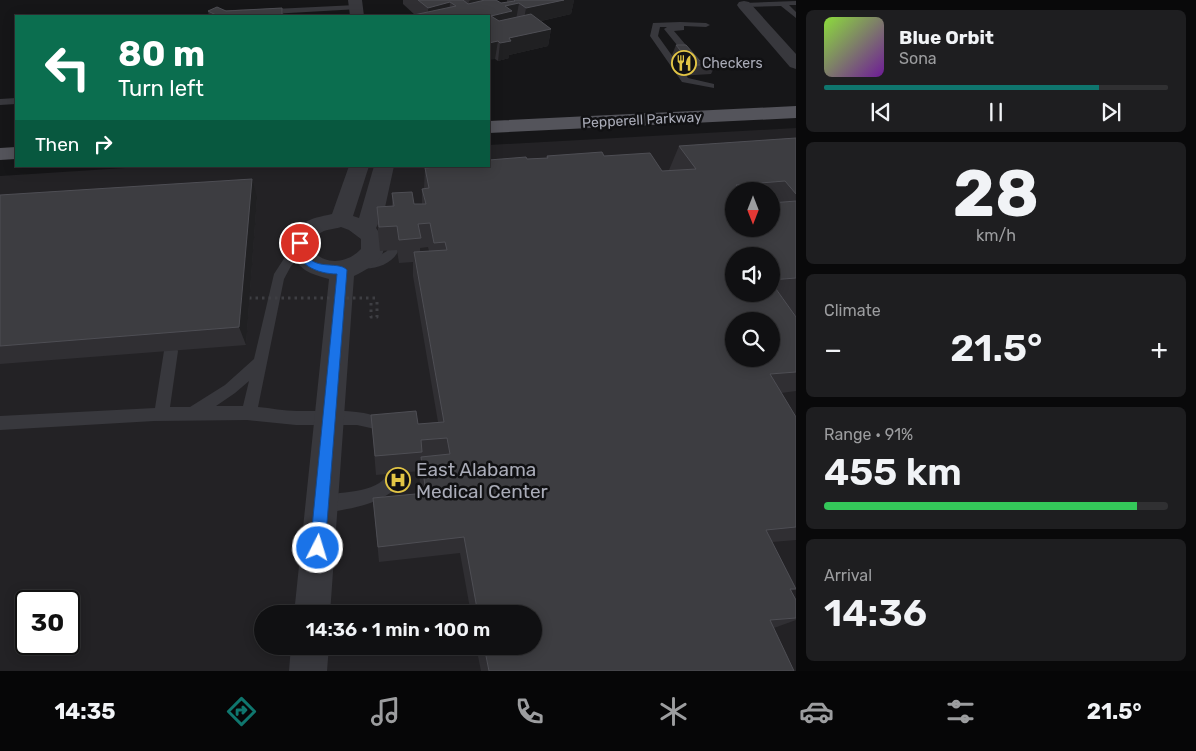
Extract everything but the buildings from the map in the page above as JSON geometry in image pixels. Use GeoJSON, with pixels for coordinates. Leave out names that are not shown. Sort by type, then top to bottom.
{"type":"FeatureCollection","features":[{"type":"Feature","properties":{"kind":"main road","name":"Pepperell Parkway"},"geometry":{"type":"LineString","coordinates":[[490,127],[796,112]]}},
{"type":"Feature","properties":{"kind":"main road"},"geometry":{"type":"LineString","coordinates":[[0,154],[15,153]]}},
{"type":"Feature","properties":{"kind":"street"},"geometry":{"type":"LineString","coordinates":[[744,5],[796,64]]}},
{"type":"Feature","properties":{"kind":"street"},"geometry":{"type":"LineString","coordinates":[[341,220],[359,167]]}},
{"type":"Feature","properties":{"kind":"street"},"geometry":{"type":"LineString","coordinates":[[369,220],[358,224],[341,220],[319,224],[310,229],[300,243],[300,251],[303,258],[319,268],[350,267],[372,250],[373,242],[370,234],[369,220],[384,167]]}},
{"type":"Feature","properties":{"kind":"street"},"geometry":{"type":"LineString","coordinates":[[313,605],[329,419],[350,267]]}},
{"type":"Feature","properties":{"kind":"street"},"geometry":{"type":"LineString","coordinates":[[308,671],[309,655]]}},
{"type":"Feature","properties":{"kind":"lane"},"geometry":{"type":"LineString","coordinates":[[744,5],[796,3]]}},
{"type":"Feature","properties":{"kind":"lane"},"geometry":{"type":"LineString","coordinates":[[783,4],[796,16]]}},
{"type":"Feature","properties":{"kind":"lane"},"geometry":{"type":"LineString","coordinates":[[244,15],[254,12],[308,13],[356,8]]}},
{"type":"Feature","properties":{"kind":"lane"},"geometry":{"type":"LineString","coordinates":[[656,25],[706,26],[668,29],[713,86],[685,80],[654,36],[656,25]]}},
{"type":"Feature","properties":{"kind":"lane"},"geometry":{"type":"LineString","coordinates":[[0,102],[15,101]]}},
{"type":"Feature","properties":{"kind":"lane"},"geometry":{"type":"LineString","coordinates":[[250,413],[282,267],[288,258],[300,251]]}},
{"type":"Feature","properties":{"kind":"lane"},"geometry":{"type":"LineString","coordinates":[[162,414],[170,351]]}},
{"type":"Feature","properties":{"kind":"lane"},"geometry":{"type":"LineString","coordinates":[[192,413],[230,389],[260,362]]}},
{"type":"Feature","properties":{"kind":"lane"},"geometry":{"type":"LineString","coordinates":[[0,423],[162,414],[250,413],[295,418],[360,419],[381,423],[396,436],[398,472],[387,486],[363,499],[322,504]]}},
{"type":"Feature","properties":{"kind":"path"},"geometry":{"type":"LineString","coordinates":[[249,298],[377,298],[378,317],[371,317],[372,303]]}},
{"type":"Feature","properties":{"kind":"shaded area","name":"East Alabama Medical Center"},"geometry":{"type":"Polygon","coordinates":[[[796,128],[796,671],[0,671],[0,176],[140,167],[490,167],[490,145],[796,128]]]}},
{"type":"Feature","properties":{"kind":"place","name":"Checkers"},"geometry":{"type":"Point","coordinates":[684,63]}},
{"type":"Feature","properties":{"kind":"place","name":"East Alabama Medical Center"},"geometry":{"type":"Point","coordinates":[398,480]}},
{"type":"Feature","properties":{"kind":"route"},"geometry":{"type":"LineString","coordinates":[[300,243],[300,251],[303,258],[310,264],[319,268],[342,270],[318,548]]}}]}
